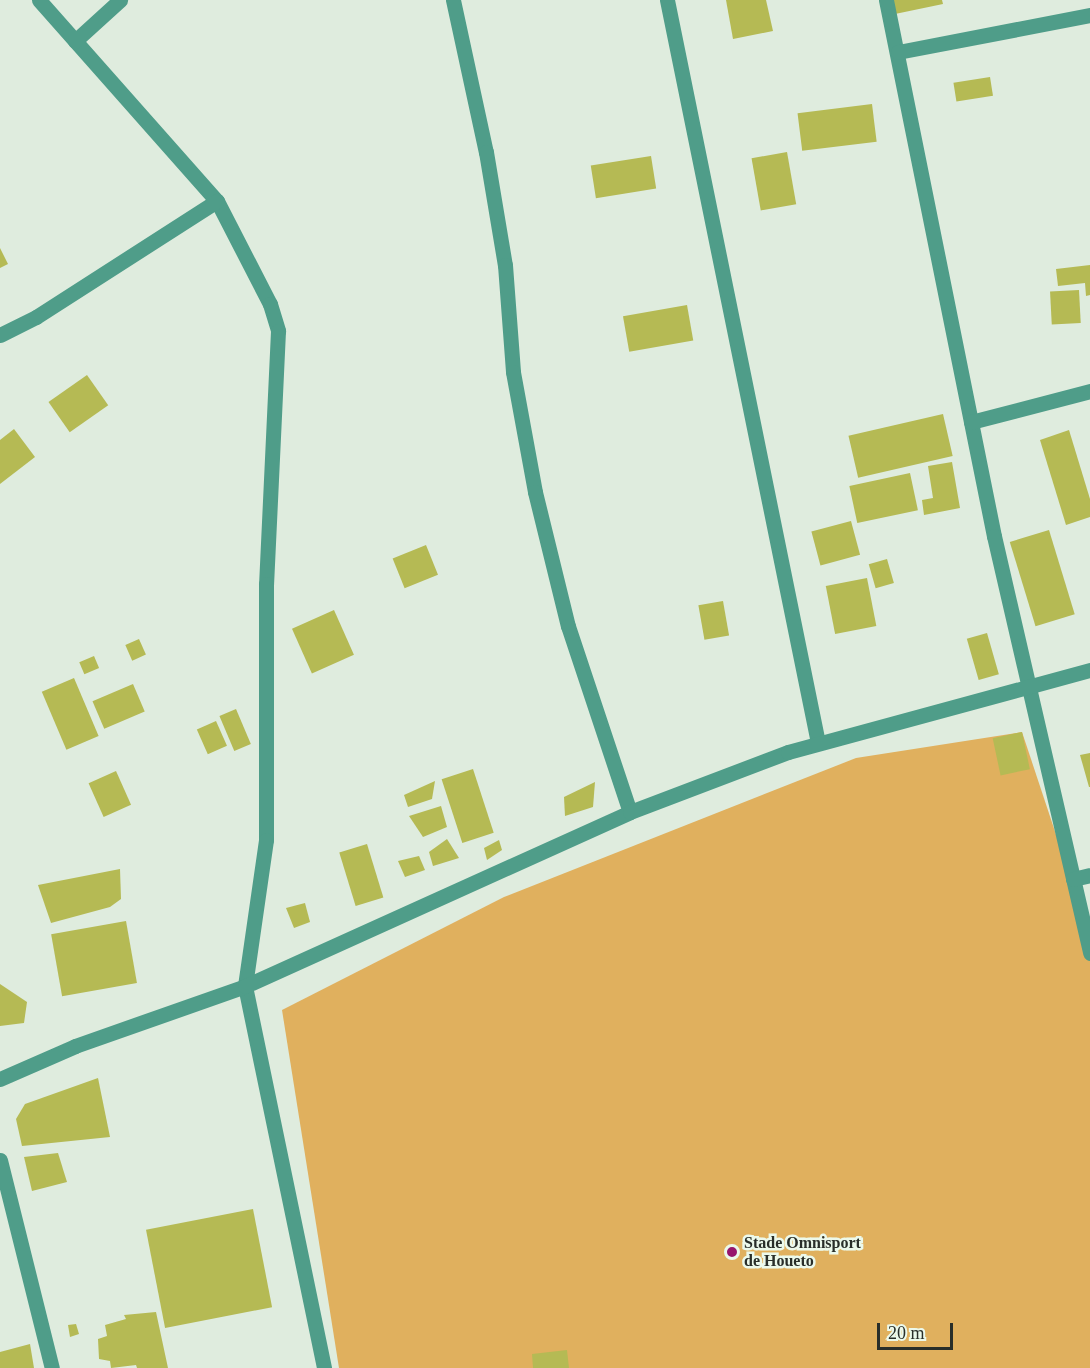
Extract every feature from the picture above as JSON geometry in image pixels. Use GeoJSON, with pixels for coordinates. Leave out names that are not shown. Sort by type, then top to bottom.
{"type":"FeatureCollection","features":[{"type":"Feature","properties":{"kind":"street"},"geometry":{"type":"LineString","coordinates":[[39,0],[217,201],[270,304],[278,331],[266,584],[266,840],[245,986],[324,1368]]}},
{"type":"Feature","properties":{"kind":"street"},"geometry":{"type":"LineString","coordinates":[[75,41],[120,0]]}},
{"type":"Feature","properties":{"kind":"street"},"geometry":{"type":"LineString","coordinates":[[453,0],[486,153],[505,265],[513,372],[535,492],[568,626],[630,812]]}},
{"type":"Feature","properties":{"kind":"street"},"geometry":{"type":"LineString","coordinates":[[667,0],[818,743]]}},
{"type":"Feature","properties":{"kind":"street"},"geometry":{"type":"LineString","coordinates":[[886,0],[971,422],[1090,953]]}},
{"type":"Feature","properties":{"kind":"street"},"geometry":{"type":"LineString","coordinates":[[898,52],[1089,13]]}},
{"type":"Feature","properties":{"kind":"street"},"geometry":{"type":"LineString","coordinates":[[0,335],[36,317],[217,201]]}},
{"type":"Feature","properties":{"kind":"street"},"geometry":{"type":"LineString","coordinates":[[971,422],[1090,391]]}},
{"type":"Feature","properties":{"kind":"street"},"geometry":{"type":"LineString","coordinates":[[0,1079],[75,1046],[245,986],[630,812],[818,743],[1030,689],[1090,670]]}},
{"type":"Feature","properties":{"kind":"street"},"geometry":{"type":"LineString","coordinates":[[1073,879],[1090,875]]}},
{"type":"Feature","properties":{"kind":"street"},"geometry":{"type":"LineString","coordinates":[[0,1160],[52,1368]]}},
{"type":"Feature","properties":{"kind":"shaded area"},"geometry":{"type":"Polygon","coordinates":[[[1022,732],[1090,937],[1090,1368],[339,1368],[282,1010],[504,897],[856,758],[1022,732]]]}},
{"type":"Feature","properties":{"kind":"building"},"geometry":{"type":"Polygon","coordinates":[[[726,0],[766,0],[773,31],[733,39],[726,0]]]}},
{"type":"Feature","properties":{"kind":"building"},"geometry":{"type":"Polygon","coordinates":[[[892,0],[942,0],[943,4],[895,14],[892,0]]]}},
{"type":"Feature","properties":{"kind":"building"},"geometry":{"type":"Polygon","coordinates":[[[990,77],[993,96],[956,102],[953,83],[990,77]]]}},
{"type":"Feature","properties":{"kind":"building"},"geometry":{"type":"Polygon","coordinates":[[[872,104],[877,142],[802,151],[798,113],[872,104]]]}},
{"type":"Feature","properties":{"kind":"building"},"geometry":{"type":"Polygon","coordinates":[[[787,152],[796,204],[761,210],[752,158],[787,152]]]}},
{"type":"Feature","properties":{"kind":"building"},"geometry":{"type":"Polygon","coordinates":[[[651,156],[656,189],[596,198],[591,166],[651,156]]]}},
{"type":"Feature","properties":{"kind":"building"},"geometry":{"type":"Polygon","coordinates":[[[0,248],[8,264],[0,268],[0,248]]]}},
{"type":"Feature","properties":{"kind":"building"},"geometry":{"type":"Polygon","coordinates":[[[1090,265],[1090,295],[1086,296],[1085,283],[1058,286],[1056,269],[1090,265]]]}},
{"type":"Feature","properties":{"kind":"building"},"geometry":{"type":"Polygon","coordinates":[[[1079,290],[1081,323],[1052,324],[1050,292],[1079,290]]]}},
{"type":"Feature","properties":{"kind":"building"},"geometry":{"type":"Polygon","coordinates":[[[687,305],[693,340],[629,352],[623,316],[687,305]]]}},
{"type":"Feature","properties":{"kind":"building"},"geometry":{"type":"Polygon","coordinates":[[[87,375],[108,405],[70,432],[48,402],[87,375]]]}},
{"type":"Feature","properties":{"kind":"building"},"geometry":{"type":"Polygon","coordinates":[[[943,414],[953,456],[858,478],[848,436],[943,414]]]}},
{"type":"Feature","properties":{"kind":"building"},"geometry":{"type":"Polygon","coordinates":[[[14,429],[35,457],[0,484],[0,440],[14,429]]]}},
{"type":"Feature","properties":{"kind":"building"},"geometry":{"type":"Polygon","coordinates":[[[1069,430],[1090,499],[1090,517],[1066,525],[1040,440],[1069,430]]]}},
{"type":"Feature","properties":{"kind":"building"},"geometry":{"type":"Polygon","coordinates":[[[952,462],[960,508],[924,515],[922,500],[933,498],[928,466],[952,462]]]}},
{"type":"Feature","properties":{"kind":"building"},"geometry":{"type":"Polygon","coordinates":[[[910,473],[918,510],[857,523],[849,486],[910,473]]]}},
{"type":"Feature","properties":{"kind":"building"},"geometry":{"type":"Polygon","coordinates":[[[851,521],[860,555],[820,565],[811,532],[851,521]]]}},
{"type":"Feature","properties":{"kind":"building"},"geometry":{"type":"Polygon","coordinates":[[[1049,530],[1075,614],[1036,626],[1010,542],[1049,530]]]}},
{"type":"Feature","properties":{"kind":"building"},"geometry":{"type":"Polygon","coordinates":[[[426,545],[438,575],[405,588],[393,558],[426,545]]]}},
{"type":"Feature","properties":{"kind":"building"},"geometry":{"type":"Polygon","coordinates":[[[887,559],[894,583],[876,588],[869,564],[887,559]]]}},
{"type":"Feature","properties":{"kind":"building"},"geometry":{"type":"Polygon","coordinates":[[[867,578],[876,626],[835,634],[826,586],[867,578]]]}},
{"type":"Feature","properties":{"kind":"building"},"geometry":{"type":"Polygon","coordinates":[[[723,601],[729,635],[704,640],[698,605],[723,601]]]}},
{"type":"Feature","properties":{"kind":"building"},"geometry":{"type":"Polygon","coordinates":[[[334,610],[354,655],[312,673],[292,629],[334,610]]]}},
{"type":"Feature","properties":{"kind":"building"},"geometry":{"type":"Polygon","coordinates":[[[987,633],[999,674],[979,680],[967,639],[987,633]]]}},
{"type":"Feature","properties":{"kind":"building"},"geometry":{"type":"Polygon","coordinates":[[[139,639],[146,655],[132,661],[125,645],[139,639]]]}},
{"type":"Feature","properties":{"kind":"building"},"geometry":{"type":"Polygon","coordinates":[[[94,656],[99,668],[84,674],[79,662],[94,656]]]}},
{"type":"Feature","properties":{"kind":"building"},"geometry":{"type":"Polygon","coordinates":[[[74,678],[99,736],[66,750],[42,692],[74,678]]]}},
{"type":"Feature","properties":{"kind":"building"},"geometry":{"type":"Polygon","coordinates":[[[133,684],[145,712],[104,729],[92,701],[133,684]]]}},
{"type":"Feature","properties":{"kind":"building"},"geometry":{"type":"Polygon","coordinates":[[[236,709],[251,744],[234,751],[219,716],[236,709]]]}},
{"type":"Feature","properties":{"kind":"building"},"geometry":{"type":"Polygon","coordinates":[[[216,721],[227,746],[208,754],[197,730],[216,721]]]}},
{"type":"Feature","properties":{"kind":"building"},"geometry":{"type":"Polygon","coordinates":[[[1022,732],[1030,769],[1001,775],[993,738],[1022,732]]]}},
{"type":"Feature","properties":{"kind":"building"},"geometry":{"type":"Polygon","coordinates":[[[1090,753],[1090,787],[1089,787],[1080,755],[1090,753]]]}},
{"type":"Feature","properties":{"kind":"building"},"geometry":{"type":"Polygon","coordinates":[[[473,769],[494,833],[462,843],[442,779],[473,769]]]}},
{"type":"Feature","properties":{"kind":"building"},"geometry":{"type":"Polygon","coordinates":[[[116,771],[131,805],[104,817],[89,783],[116,771]]]}},
{"type":"Feature","properties":{"kind":"building"},"geometry":{"type":"Polygon","coordinates":[[[435,781],[432,799],[408,807],[404,795],[435,781]]]}},
{"type":"Feature","properties":{"kind":"building"},"geometry":{"type":"Polygon","coordinates":[[[595,782],[593,807],[565,816],[564,797],[595,782]]]}},
{"type":"Feature","properties":{"kind":"building"},"geometry":{"type":"Polygon","coordinates":[[[441,806],[447,827],[423,837],[409,816],[441,806]]]}},
{"type":"Feature","properties":{"kind":"building"},"geometry":{"type":"Polygon","coordinates":[[[447,839],[459,858],[433,866],[429,852],[447,839]]]}},
{"type":"Feature","properties":{"kind":"building"},"geometry":{"type":"Polygon","coordinates":[[[499,840],[502,850],[487,860],[484,848],[499,840]]]}},
{"type":"Feature","properties":{"kind":"building"},"geometry":{"type":"Polygon","coordinates":[[[367,844],[383,898],[356,906],[339,852],[367,844]]]}},
{"type":"Feature","properties":{"kind":"building"},"geometry":{"type":"Polygon","coordinates":[[[419,856],[425,870],[405,877],[398,861],[419,856]]]}},
{"type":"Feature","properties":{"kind":"building"},"geometry":{"type":"Polygon","coordinates":[[[120,869],[121,899],[110,907],[51,923],[38,885],[120,869]]]}},
{"type":"Feature","properties":{"kind":"building"},"geometry":{"type":"Polygon","coordinates":[[[305,903],[310,922],[294,928],[286,908],[305,903]]]}},
{"type":"Feature","properties":{"kind":"building"},"geometry":{"type":"Polygon","coordinates":[[[126,921],[137,983],[62,996],[51,934],[126,921]]]}},
{"type":"Feature","properties":{"kind":"building"},"geometry":{"type":"Polygon","coordinates":[[[0,984],[27,1002],[24,1023],[0,1026],[0,984]]]}},
{"type":"Feature","properties":{"kind":"building"},"geometry":{"type":"Polygon","coordinates":[[[98,1078],[110,1137],[22,1146],[16,1119],[25,1104],[98,1078]]]}},
{"type":"Feature","properties":{"kind":"building"},"geometry":{"type":"Polygon","coordinates":[[[58,1153],[67,1182],[32,1191],[24,1157],[58,1153]]]}},
{"type":"Feature","properties":{"kind":"building"},"geometry":{"type":"Polygon","coordinates":[[[253,1209],[272,1307],[165,1328],[146,1230],[253,1209]]]}},
{"type":"Feature","properties":{"kind":"building"},"geometry":{"type":"Polygon","coordinates":[[[156,1312],[168,1368],[137,1368],[136,1365],[111,1368],[110,1361],[99,1359],[98,1339],[107,1336],[105,1325],[126,1319],[124,1315],[156,1312]]]}},
{"type":"Feature","properties":{"kind":"building"},"geometry":{"type":"Polygon","coordinates":[[[76,1324],[79,1334],[70,1337],[68,1325],[76,1324]]]}},
{"type":"Feature","properties":{"kind":"building"},"geometry":{"type":"Polygon","coordinates":[[[30,1344],[34,1368],[0,1368],[0,1352],[30,1344]]]}},
{"type":"Feature","properties":{"kind":"building"},"geometry":{"type":"Polygon","coordinates":[[[567,1350],[569,1368],[533,1368],[532,1354],[567,1350]]]}},
{"type":"Feature","properties":{"kind":"place","name":"Stade Omnisport de Houeto"},"geometry":{"type":"Point","coordinates":[732,1252]}}]}
